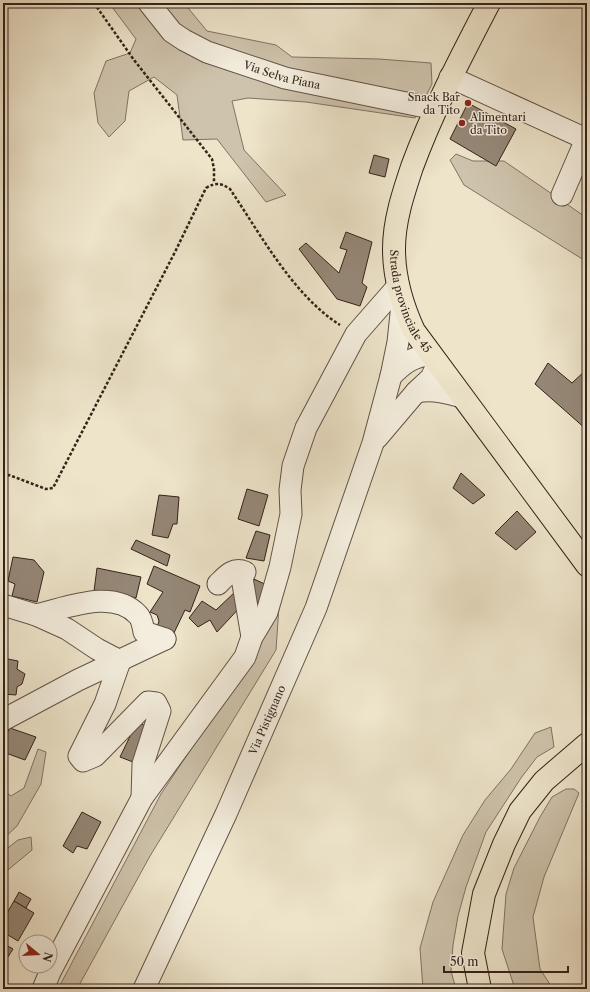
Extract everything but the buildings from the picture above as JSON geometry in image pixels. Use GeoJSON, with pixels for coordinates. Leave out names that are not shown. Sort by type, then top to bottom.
{"type":"FeatureCollection","features":[{"type":"Feature","properties":{"kind":"main road","name":"Strada provinciale 45"},"geometry":{"type":"LineString","coordinates":[[490,3],[450,77],[435,109],[403,194],[395,225],[394,250],[400,295],[414,331],[587,565]]}},
{"type":"Feature","properties":{"kind":"main road"},"geometry":{"type":"LineString","coordinates":[[480,989],[473,953],[484,894],[504,844],[520,811],[544,781],[587,744]]}},
{"type":"Feature","properties":{"kind":"street","name":"Via Selva Piana"},"geometry":{"type":"LineString","coordinates":[[149,3],[172,32],[207,52],[285,78],[435,109]]}},
{"type":"Feature","properties":{"kind":"street"},"geometry":{"type":"LineString","coordinates":[[450,77],[586,138],[562,195]]}},
{"type":"Feature","properties":{"kind":"street"},"geometry":{"type":"LineString","coordinates":[[43,989],[51,970],[142,798],[245,657],[252,637],[267,612],[280,567],[291,514],[290,490],[292,466],[306,428],[356,334],[400,295]]}},
{"type":"Feature","properties":{"kind":"street","name":"Via Pistignano"},"geometry":{"type":"LineString","coordinates":[[144,989],[226,814],[316,608],[373,443],[391,376],[398,342],[400,295]]}},
{"type":"Feature","properties":{"kind":"street"},"geometry":{"type":"LineString","coordinates":[[373,443],[416,392],[431,378],[435,359],[413,358],[403,364],[391,376]]}},
{"type":"Feature","properties":{"kind":"street"},"geometry":{"type":"LineString","coordinates":[[416,392],[429,389],[443,391],[462,397]]}},
{"type":"Feature","properties":{"kind":"street"},"geometry":{"type":"LineString","coordinates":[[218,584],[234,570],[245,572],[242,578],[252,637]]}},
{"type":"Feature","properties":{"kind":"street"},"geometry":{"type":"LineString","coordinates":[[3,720],[78,680],[165,639],[144,632],[139,616],[122,602],[96,600],[36,614]]}},
{"type":"Feature","properties":{"kind":"street"},"geometry":{"type":"LineString","coordinates":[[3,605],[36,614],[67,629],[97,650],[120,661]]}},
{"type":"Feature","properties":{"kind":"street"},"geometry":{"type":"LineString","coordinates":[[120,661],[105,704],[79,756],[83,761],[95,756],[148,702],[156,703],[160,711],[157,725],[143,764],[142,798]]}},
{"type":"Feature","properties":{"kind":"path"},"geometry":{"type":"LineString","coordinates":[[94,3],[134,60],[212,158],[214,183]]}},
{"type":"Feature","properties":{"kind":"path"},"geometry":{"type":"LineString","coordinates":[[3,478],[9,475],[46,489],[53,488],[175,252],[206,188],[214,183],[222,184],[230,189],[277,259],[314,305],[334,321],[356,334]]}},
{"type":"Feature","properties":{"kind":"shaded area"},"geometry":{"type":"Polygon","coordinates":[[[109,3],[184,3],[207,31],[276,45],[292,57],[379,59],[431,63],[432,84],[415,118],[306,102],[248,98],[232,101],[244,150],[286,195],[266,202],[217,139],[183,140],[177,95],[154,77],[129,91],[125,121],[109,137],[98,123],[94,93],[106,61],[130,53],[136,39],[109,3]]]}},
{"type":"Feature","properties":{"kind":"shaded area"},"geometry":{"type":"Polygon","coordinates":[[[456,154],[473,161],[504,161],[587,218],[587,262],[464,185],[450,160],[456,154]]]}},
{"type":"Feature","properties":{"kind":"shaded area"},"geometry":{"type":"Polygon","coordinates":[[[280,592],[276,650],[150,856],[77,989],[58,989],[161,794],[257,650],[280,592]]]}},
{"type":"Feature","properties":{"kind":"shaded area"},"geometry":{"type":"Polygon","coordinates":[[[551,727],[554,747],[537,757],[521,778],[486,832],[466,887],[458,916],[453,945],[451,971],[456,989],[423,989],[420,948],[433,902],[463,835],[485,800],[511,769],[535,733],[551,727]]]}},
{"type":"Feature","properties":{"kind":"shaded area"},"geometry":{"type":"Polygon","coordinates":[[[38,749],[46,752],[41,784],[17,826],[3,839],[3,790],[11,796],[24,788],[38,749]]]}},
{"type":"Feature","properties":{"kind":"shaded area"},"geometry":{"type":"Polygon","coordinates":[[[566,789],[574,789],[579,793],[544,877],[533,917],[540,969],[553,989],[515,989],[502,949],[506,894],[514,868],[540,817],[552,797],[566,789]]]}},
{"type":"Feature","properties":{"kind":"shaded area"},"geometry":{"type":"Polygon","coordinates":[[[31,837],[32,850],[3,874],[3,842],[4,851],[18,840],[31,837]]]}},
{"type":"Feature","properties":{"kind":"place","name":"Snack Bar da Tito"},"geometry":{"type":"Point","coordinates":[468,103]}},
{"type":"Feature","properties":{"kind":"place","name":"Alimentari da Tito"},"geometry":{"type":"Point","coordinates":[462,123]}}]}
